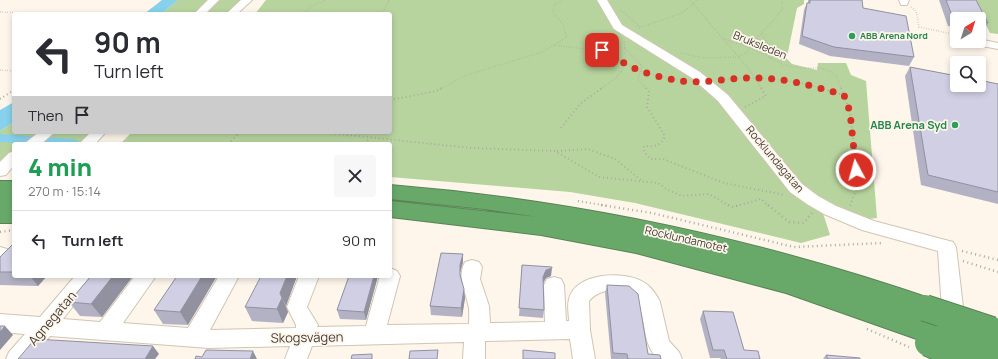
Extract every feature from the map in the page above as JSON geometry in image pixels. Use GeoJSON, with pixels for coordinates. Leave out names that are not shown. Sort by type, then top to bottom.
{"type":"FeatureCollection","features":[{"type":"Feature","properties":{"kind":"highway"},"geometry":{"type":"LineString","coordinates":[[0,191],[12,191]]}},
{"type":"Feature","properties":{"kind":"highway","name":"Rocklundamotet"},"geometry":{"type":"LineString","coordinates":[[392,192],[452,197],[516,206],[652,230],[760,256],[853,284],[924,326]]}},
{"type":"Feature","properties":{"kind":"highway"},"geometry":{"type":"LineString","coordinates":[[392,209],[541,226],[636,244],[789,283],[853,312],[924,326],[995,335]]}},
{"type":"Feature","properties":{"kind":"highway"},"geometry":{"type":"LineString","coordinates":[[0,210],[12,210]]}},
{"type":"Feature","properties":{"kind":"highway"},"geometry":{"type":"LineString","coordinates":[[924,326],[965,359]]}},
{"type":"Feature","properties":{"kind":"street"},"geometry":{"type":"LineString","coordinates":[[201,12],[214,0]]}},
{"type":"Feature","properties":{"kind":"street"},"geometry":{"type":"LineString","coordinates":[[233,12],[247,0]]}},
{"type":"Feature","properties":{"kind":"street","name":"Rocklundagatan"},"geometry":{"type":"LineString","coordinates":[[602,0],[618,27],[703,81],[735,111],[796,188],[825,209],[846,218],[948,252]]}},
{"type":"Feature","properties":{"kind":"street"},"geometry":{"type":"LineString","coordinates":[[986,44],[998,46]]}},
{"type":"Feature","properties":{"kind":"street"},"geometry":{"type":"LineString","coordinates":[[34,142],[46,134]]}},
{"type":"Feature","properties":{"kind":"street"},"geometry":{"type":"LineString","coordinates":[[88,142],[97,134]]}},
{"type":"Feature","properties":{"kind":"street"},"geometry":{"type":"LineString","coordinates":[[0,171],[12,158]]}},
{"type":"Feature","properties":{"kind":"street"},"geometry":{"type":"LineString","coordinates":[[0,217],[12,208]]}},
{"type":"Feature","properties":{"kind":"street"},"geometry":{"type":"LineString","coordinates":[[948,252],[956,359]]}},
{"type":"Feature","properties":{"kind":"street"},"geometry":{"type":"LineString","coordinates":[[0,254],[0,259]]}},
{"type":"Feature","properties":{"kind":"street"},"geometry":{"type":"LineString","coordinates":[[472,267],[470,279],[479,306],[474,359]]}},
{"type":"Feature","properties":{"kind":"street","name":"Agnegatan"},"geometry":{"type":"LineString","coordinates":[[18,359],[85,278]]}},
{"type":"Feature","properties":{"kind":"street"},"geometry":{"type":"LineString","coordinates":[[105,332],[145,278]]}},
{"type":"Feature","properties":{"kind":"street"},"geometry":{"type":"LineString","coordinates":[[194,338],[228,278]]}},
{"type":"Feature","properties":{"kind":"street"},"geometry":{"type":"LineString","coordinates":[[296,359],[307,325],[297,306],[308,278]]}},
{"type":"Feature","properties":{"kind":"street"},"geometry":{"type":"LineString","coordinates":[[374,336],[389,278]]}},
{"type":"Feature","properties":{"kind":"street"},"geometry":{"type":"LineString","coordinates":[[569,330],[579,299],[585,292],[597,284],[617,282],[637,288],[650,302],[659,345],[671,359]]}},
{"type":"Feature","properties":{"kind":"street"},"geometry":{"type":"LineString","coordinates":[[554,286],[569,330],[584,359]]}},
{"type":"Feature","properties":{"kind":"street","name":"Skogsvägen"},"geometry":{"type":"LineString","coordinates":[[0,323],[44,328],[194,338],[304,338],[569,330]]}},
{"type":"Feature","properties":{"kind":"path"},"geometry":{"type":"LineString","coordinates":[[306,12],[310,7],[326,0]]}},
{"type":"Feature","properties":{"kind":"path"},"geometry":{"type":"LineString","coordinates":[[383,12],[390,0]]}},
{"type":"Feature","properties":{"kind":"path"},"geometry":{"type":"LineString","coordinates":[[392,100],[436,91],[467,75],[542,52],[567,37],[563,24],[553,13],[554,5],[563,0]]}},
{"type":"Feature","properties":{"kind":"path","name":"Bruksleden"},"geometry":{"type":"LineString","coordinates":[[690,0],[724,39],[751,48],[785,65],[800,68],[820,68],[828,70],[837,77],[850,112],[858,184],[846,218]]}},
{"type":"Feature","properties":{"kind":"path"},"geometry":{"type":"LineString","coordinates":[[631,36],[682,13],[697,0]]}},
{"type":"Feature","properties":{"kind":"path"},"geometry":{"type":"LineString","coordinates":[[680,52],[704,58],[738,57],[751,48],[755,40],[778,15],[782,9],[782,0]]}},
{"type":"Feature","properties":{"kind":"path"},"geometry":{"type":"LineString","coordinates":[[904,2],[916,11],[920,27],[950,33]]}},
{"type":"Feature","properties":{"kind":"path"},"geometry":{"type":"LineString","coordinates":[[619,9],[642,66],[638,79],[649,92],[647,107],[665,136],[662,144],[655,148],[644,146],[644,152],[651,159],[664,158],[724,183],[789,196]]}},
{"type":"Feature","properties":{"kind":"path"},"geometry":{"type":"LineString","coordinates":[[0,12],[12,12]]}},
{"type":"Feature","properties":{"kind":"path"},"geometry":{"type":"LineString","coordinates":[[631,36],[646,32]]}},
{"type":"Feature","properties":{"kind":"path"},"geometry":{"type":"LineString","coordinates":[[762,34],[768,44],[770,58]]}},
{"type":"Feature","properties":{"kind":"path"},"geometry":{"type":"LineString","coordinates":[[561,128],[582,102],[621,75],[631,36]]}},
{"type":"Feature","properties":{"kind":"path"},"geometry":{"type":"LineString","coordinates":[[724,39],[755,78],[766,96],[735,111]]}},
{"type":"Feature","properties":{"kind":"path"},"geometry":{"type":"LineString","coordinates":[[554,45],[602,50],[615,56],[624,64],[641,71],[682,81],[755,78],[798,82],[844,95]]}},
{"type":"Feature","properties":{"kind":"path"},"geometry":{"type":"LineString","coordinates":[[0,70],[12,71]]}},
{"type":"Feature","properties":{"kind":"path"},"geometry":{"type":"LineString","coordinates":[[0,99],[12,91]]}},
{"type":"Feature","properties":{"kind":"path"},"geometry":{"type":"LineString","coordinates":[[230,142],[238,134]]}},
{"type":"Feature","properties":{"kind":"path"},"geometry":{"type":"LineString","coordinates":[[336,134],[471,148],[555,151],[588,150],[615,159],[641,180]]}},
{"type":"Feature","properties":{"kind":"path"},"geometry":{"type":"LineString","coordinates":[[366,142],[369,138]]}},
{"type":"Feature","properties":{"kind":"path"},"geometry":{"type":"LineString","coordinates":[[555,151],[599,177],[608,179],[641,180],[658,183],[668,190],[682,196],[709,194],[732,207],[761,199],[789,222],[804,223],[812,214],[810,208]]}},
{"type":"Feature","properties":{"kind":"path"},"geometry":{"type":"LineString","coordinates":[[0,232],[12,230]]}},
{"type":"Feature","properties":{"kind":"path"},"geometry":{"type":"LineString","coordinates":[[794,247],[888,243]]}},
{"type":"Feature","properties":{"kind":"path"},"geometry":{"type":"LineString","coordinates":[[948,252],[998,260]]}},
{"type":"Feature","properties":{"kind":"path"},"geometry":{"type":"LineString","coordinates":[[948,252],[998,272]]}},
{"type":"Feature","properties":{"kind":"path"},"geometry":{"type":"LineString","coordinates":[[865,328],[924,326]]}},
{"type":"Feature","properties":{"kind":"green space"},"geometry":{"type":"Polygon","coordinates":[[[178,0],[242,0],[228,12],[163,12],[178,0]]]}},
{"type":"Feature","properties":{"kind":"green space"},"geometry":{"type":"Polygon","coordinates":[[[266,0],[804,0],[804,4],[797,8],[788,52],[785,57],[792,64],[817,70],[818,63],[846,63],[851,75],[866,81],[877,218],[856,220],[821,207],[830,235],[801,243],[635,203],[570,192],[392,177],[392,142],[122,142],[130,134],[392,134],[392,12],[257,12],[266,0]]]}},
{"type":"Feature","properties":{"kind":"green space"},"geometry":{"type":"Polygon","coordinates":[[[974,0],[998,0],[998,34],[990,33],[986,25],[986,12],[980,12],[974,0]]]}},
{"type":"Feature","properties":{"kind":"green space"},"geometry":{"type":"Polygon","coordinates":[[[12,123],[12,134],[91,134],[81,142],[12,142],[12,167],[0,166],[0,131],[12,123]]]}},
{"type":"Feature","properties":{"kind":"water"},"geometry":{"type":"Polygon","coordinates":[[[162,0],[178,0],[163,12],[147,12],[162,0]]]}},
{"type":"Feature","properties":{"kind":"water"},"geometry":{"type":"Polygon","coordinates":[[[12,103],[12,123],[0,131],[0,110],[12,103]]]}},
{"type":"Feature","properties":{"kind":"building","name":"ABB Arena Nord"},"geometry":{"type":"Polygon","coordinates":[[[810,0],[862,0],[863,8],[906,16],[914,57],[834,47],[802,36],[807,3],[810,3],[810,0]]]}},
{"type":"Feature","properties":{"kind":"building"},"geometry":{"type":"Polygon","coordinates":[[[946,0],[976,0],[982,12],[951,12],[946,0]]]}},
{"type":"Feature","properties":{"kind":"building","name":"ABB Arena Syd"},"geometry":{"type":"Polygon","coordinates":[[[910,67],[950,75],[950,92],[986,92],[986,81],[998,84],[998,192],[928,175],[910,67]]]}},
{"type":"Feature","properties":{"kind":"building"},"geometry":{"type":"Polygon","coordinates":[[[12,245],[12,272],[0,272],[0,257],[12,245]]]}},
{"type":"Feature","properties":{"kind":"building"},"geometry":{"type":"Polygon","coordinates":[[[441,253],[463,254],[460,265],[460,275],[464,289],[461,308],[430,306],[441,253]]]}},
{"type":"Feature","properties":{"kind":"building"},"geometry":{"type":"Polygon","coordinates":[[[522,265],[552,267],[546,270],[543,277],[544,310],[519,308],[522,265]]]}},
{"type":"Feature","properties":{"kind":"building"},"geometry":{"type":"Polygon","coordinates":[[[89,278],[111,278],[91,304],[69,302],[89,278]]]}},
{"type":"Feature","properties":{"kind":"building"},"geometry":{"type":"Polygon","coordinates":[[[176,278],[201,278],[180,312],[154,310],[176,278]]]}},
{"type":"Feature","properties":{"kind":"building"},"geometry":{"type":"Polygon","coordinates":[[[260,278],[286,278],[280,293],[282,298],[277,309],[245,307],[260,278]]]}},
{"type":"Feature","properties":{"kind":"building"},"geometry":{"type":"Polygon","coordinates":[[[348,278],[373,278],[364,312],[337,310],[348,278]]]}},
{"type":"Feature","properties":{"kind":"building"},"geometry":{"type":"Polygon","coordinates":[[[607,285],[629,286],[638,294],[648,354],[660,355],[661,359],[628,359],[627,354],[613,353],[607,285]]]}},
{"type":"Feature","properties":{"kind":"building"},"geometry":{"type":"Polygon","coordinates":[[[703,311],[733,312],[744,350],[758,351],[760,359],[727,359],[724,350],[713,350],[703,311]]]}},
{"type":"Feature","properties":{"kind":"building"},"geometry":{"type":"Polygon","coordinates":[[[0,326],[5,326],[0,332],[0,326]]]}},
{"type":"Feature","properties":{"kind":"building"},"geometry":{"type":"Polygon","coordinates":[[[35,339],[153,346],[145,359],[18,359],[35,339]]]}},
{"type":"Feature","properties":{"kind":"building"},"geometry":{"type":"Polygon","coordinates":[[[206,350],[253,351],[250,359],[195,359],[196,356],[202,357],[206,350]]]}},
{"type":"Feature","properties":{"kind":"building"},"geometry":{"type":"Polygon","coordinates":[[[438,350],[437,359],[409,359],[410,351],[438,350]]]}},
{"type":"Feature","properties":{"kind":"building"},"geometry":{"type":"Polygon","coordinates":[[[523,350],[555,353],[555,359],[523,359],[523,350]]]}},
{"type":"Feature","properties":{"kind":"building"},"geometry":{"type":"Polygon","coordinates":[[[372,354],[372,359],[351,359],[352,355],[372,354]]]}},
{"type":"Feature","properties":{"kind":"building"},"geometry":{"type":"Polygon","coordinates":[[[826,355],[860,358],[860,359],[828,359],[826,355]]]}},
{"type":"Feature","properties":{"kind":"waterway"},"geometry":{"type":"LineString","coordinates":[[0,138],[58,142]]}},
{"type":"Feature","properties":{"kind":"place","name":"ABB Arena Nord"},"geometry":{"type":"Point","coordinates":[852,36]}},
{"type":"Feature","properties":{"kind":"place","name":"ABB Arena Syd"},"geometry":{"type":"Point","coordinates":[955,125]}},
{"type":"Feature","properties":{"kind":"route"},"geometry":{"type":"LineString","coordinates":[[602,50],[615,56],[624,64],[636,69],[654,75],[682,81],[770,78],[798,82],[844,95],[850,112],[856,170]]}}]}
